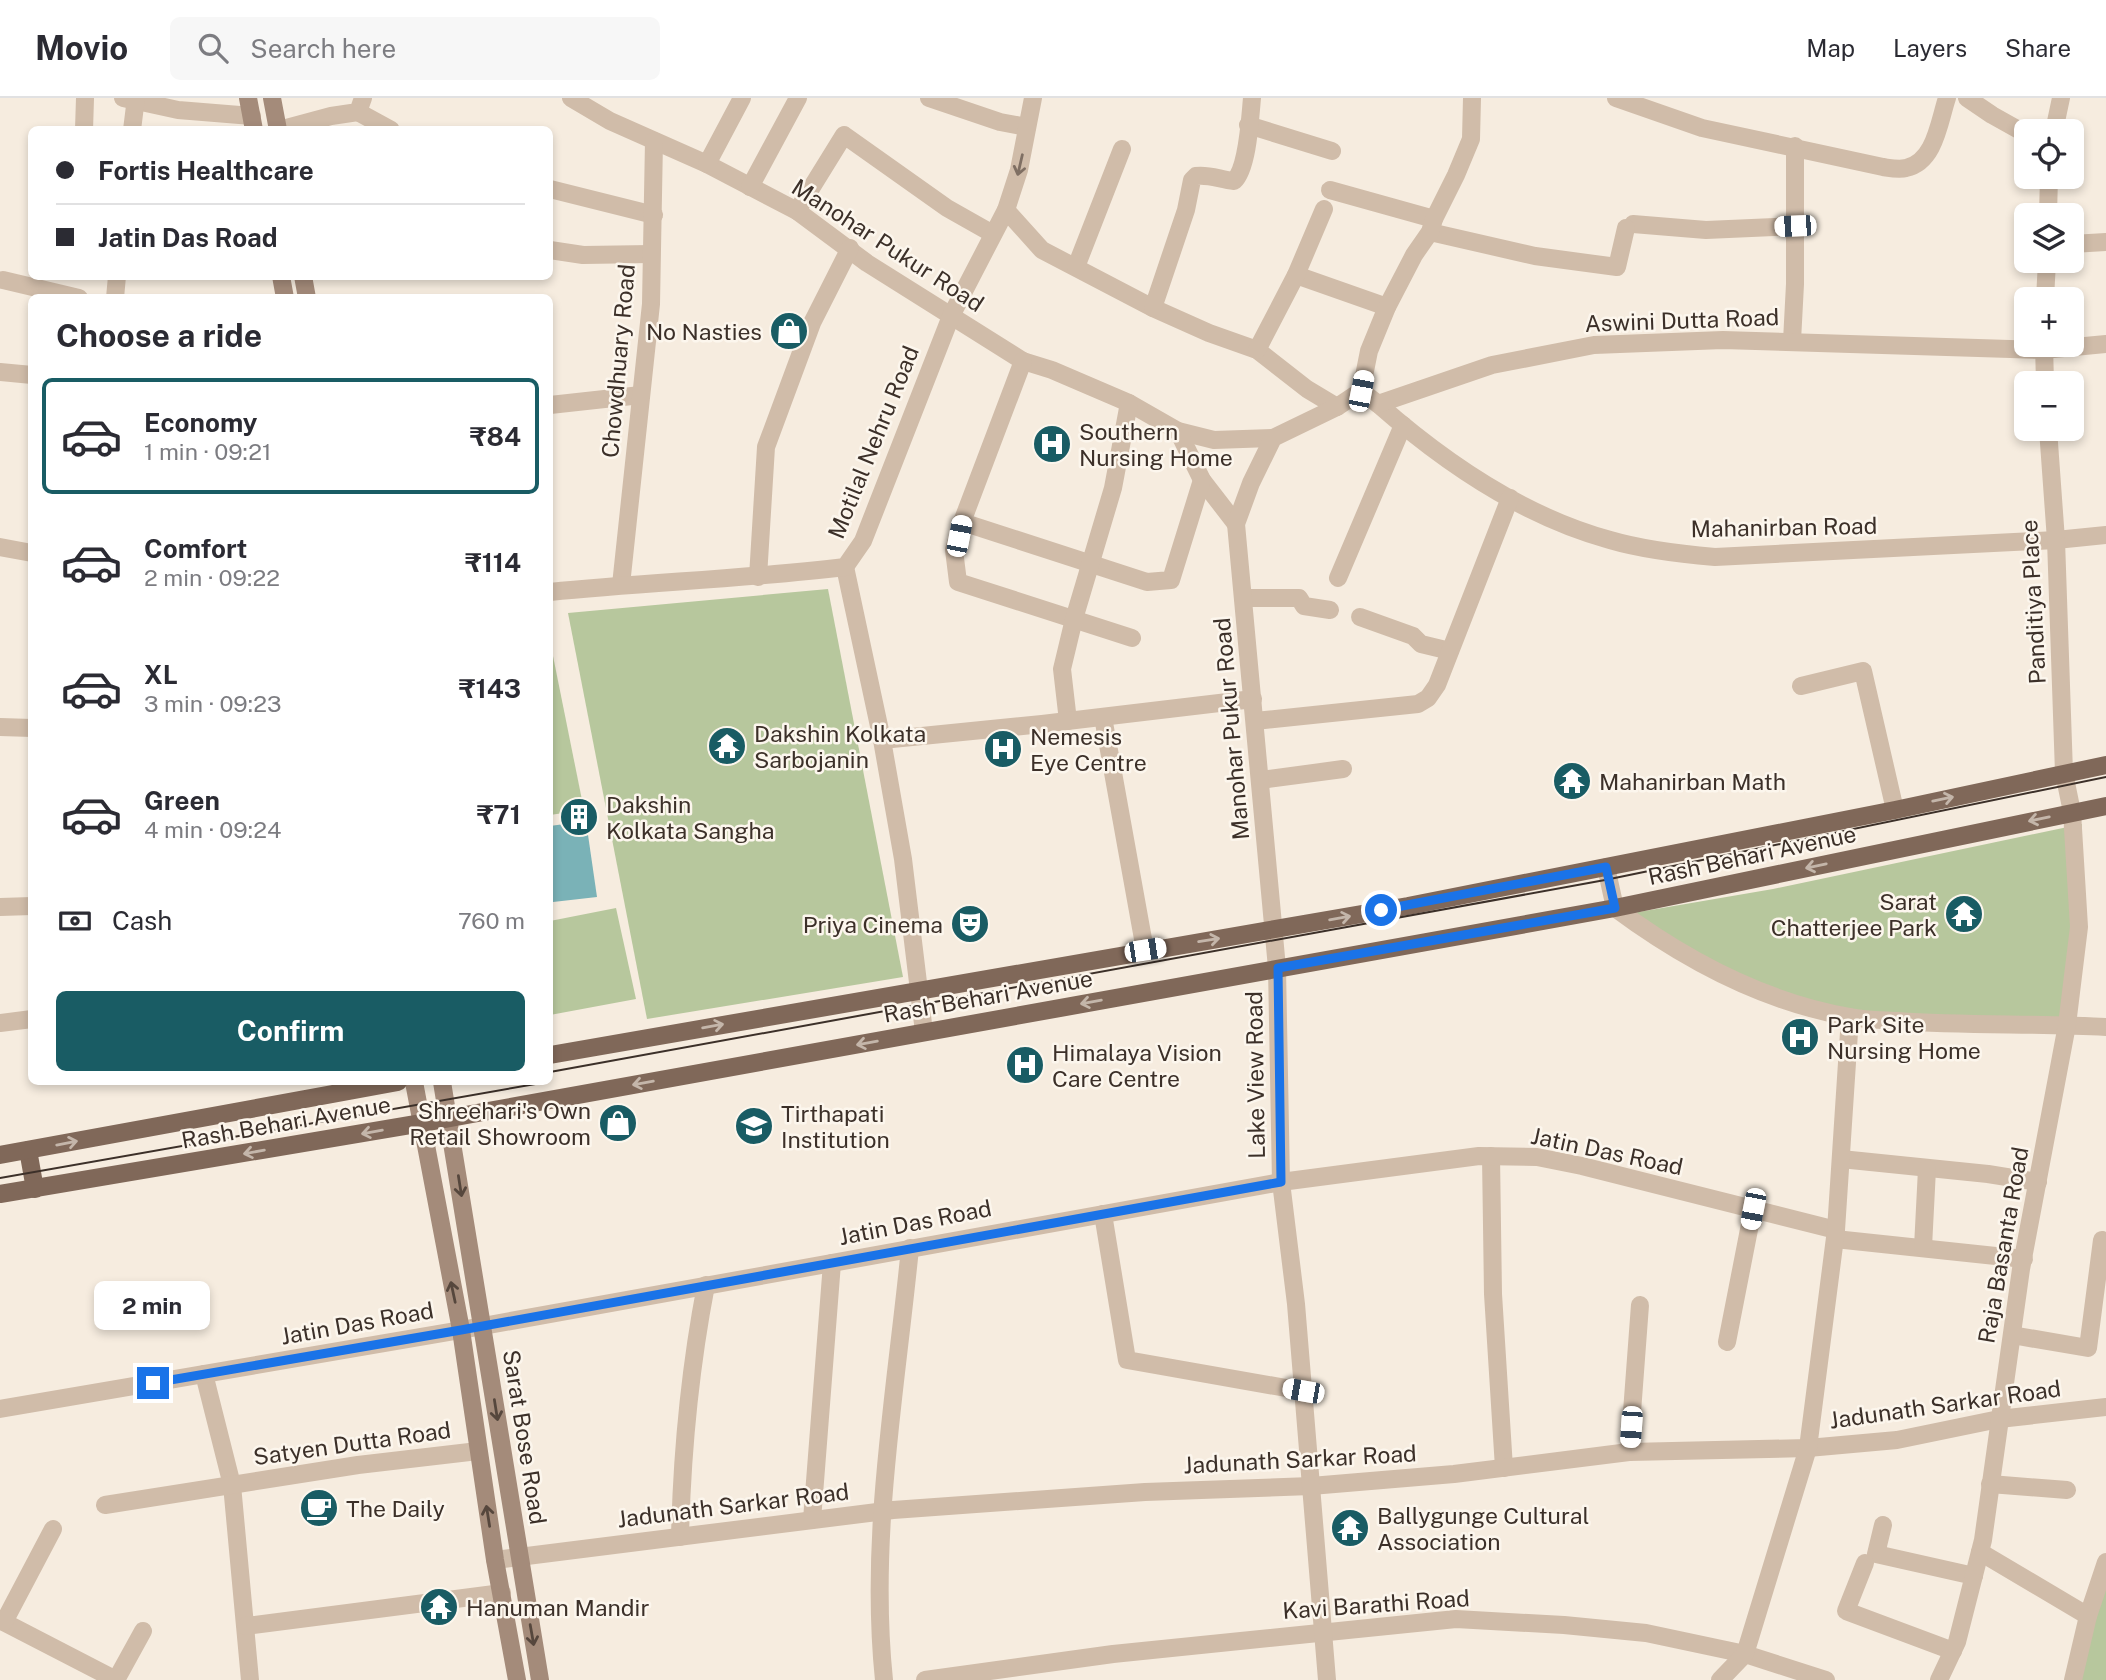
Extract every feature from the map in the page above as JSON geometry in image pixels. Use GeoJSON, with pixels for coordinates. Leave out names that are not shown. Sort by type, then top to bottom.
{"type":"FeatureCollection","features":[{"type":"Feature","properties":{"kind":"main road"},"geometry":{"type":"LineString","coordinates":[[248,98],[253,123]]}},
{"type":"Feature","properties":{"kind":"main road"},"geometry":{"type":"LineString","coordinates":[[272,98],[277,126]]}},
{"type":"Feature","properties":{"kind":"main road","name":"Rash Behari Avenue"},"geometry":{"type":"LineString","coordinates":[[553,1054],[919,989],[1273,930],[1895,810],[2106,765]]}},
{"type":"Feature","properties":{"kind":"main road","name":"Rash Behari Avenue"},"geometry":{"type":"LineString","coordinates":[[0,1194],[422,1123],[1615,908],[2106,806]]}},
{"type":"Feature","properties":{"kind":"main road","name":"Rash Behari Avenue"},"geometry":{"type":"LineString","coordinates":[[0,1155],[382,1085]]}},
{"type":"Feature","properties":{"kind":"main road"},"geometry":{"type":"LineString","coordinates":[[415,1085],[429,1173],[461,1330],[495,1560],[517,1680]]}},
{"type":"Feature","properties":{"kind":"main road","name":"Sarat Bose Road"},"geometry":{"type":"LineString","coordinates":[[443,1085],[540,1680]]}},
{"type":"Feature","properties":{"kind":"main road"},"geometry":{"type":"LineString","coordinates":[[28,1150],[35,1189]]}},
{"type":"Feature","properties":{"kind":"street"},"geometry":{"type":"LineString","coordinates":[[84,126],[85,98]]}},
{"type":"Feature","properties":{"kind":"street","name":"Manohar Pukur Road"},"geometry":{"type":"LineString","coordinates":[[571,98],[610,121],[707,164],[797,211],[867,263],[1023,361],[1052,370],[1129,403],[1178,431],[1214,440],[1273,438]]}},
{"type":"Feature","properties":{"kind":"street"},"geometry":{"type":"LineString","coordinates":[[707,164],[742,98]]}},
{"type":"Feature","properties":{"kind":"street"},"geometry":{"type":"LineString","coordinates":[[750,187],[798,98]]}},
{"type":"Feature","properties":{"kind":"street"},"geometry":{"type":"LineString","coordinates":[[929,98],[1027,127]]}},
{"type":"Feature","properties":{"kind":"street","name":"Motilal Nehru Road"},"geometry":{"type":"LineString","coordinates":[[553,592],[758,577],[845,567],[863,541],[951,316],[1006,210],[1019,170],[1033,98]]}},
{"type":"Feature","properties":{"kind":"street"},"geometry":{"type":"LineString","coordinates":[[1153,308],[1186,210],[1192,180],[1202,175],[1230,181],[1237,179],[1244,155],[1252,98]]}},
{"type":"Feature","properties":{"kind":"street"},"geometry":{"type":"LineString","coordinates":[[1236,524],[1273,438],[1338,407],[1361,391],[1369,351],[1387,307],[1432,226],[1471,139],[1472,98]]}},
{"type":"Feature","properties":{"kind":"street"},"geometry":{"type":"LineString","coordinates":[[1616,98],[1702,128],[1883,167],[1904,169],[1919,163],[1933,145],[1947,98]]}},
{"type":"Feature","properties":{"kind":"street"},"geometry":{"type":"LineString","coordinates":[[1967,98],[2014,127]]}},
{"type":"Feature","properties":{"kind":"street"},"geometry":{"type":"LineString","coordinates":[[2057,119],[2061,98]]}},
{"type":"Feature","properties":{"kind":"street"},"geometry":{"type":"LineString","coordinates":[[132,126],[131,99],[253,123]]}},
{"type":"Feature","properties":{"kind":"street"},"geometry":{"type":"LineString","coordinates":[[291,126],[361,105],[386,126]]}},
{"type":"Feature","properties":{"kind":"street"},"geometry":{"type":"LineString","coordinates":[[1248,125],[1332,151]]}},
{"type":"Feature","properties":{"kind":"street"},"geometry":{"type":"LineString","coordinates":[[797,211],[844,135],[947,208],[993,234]]}},
{"type":"Feature","properties":{"kind":"street","name":"Chowdhuary Road"},"geometry":{"type":"LineString","coordinates":[[621,585],[651,304],[654,141]]}},
{"type":"Feature","properties":{"kind":"street"},"geometry":{"type":"LineString","coordinates":[[1792,341],[1795,146]]}},
{"type":"Feature","properties":{"kind":"street"},"geometry":{"type":"LineString","coordinates":[[1076,267],[1122,149]]}},
{"type":"Feature","properties":{"kind":"street"},"geometry":{"type":"LineString","coordinates":[[553,190],[654,215]]}},
{"type":"Feature","properties":{"kind":"street"},"geometry":{"type":"LineString","coordinates":[[1330,190],[1432,226],[1535,256],[1617,267],[1630,226],[1706,230],[1795,226]]}},
{"type":"Feature","properties":{"kind":"street"},"geometry":{"type":"LineString","coordinates":[[1257,350],[1296,275],[1324,209]]}},
{"type":"Feature","properties":{"kind":"street"},"geometry":{"type":"LineString","coordinates":[[1006,210],[1042,250],[1153,308],[1209,333],[1257,350],[1307,389],[1338,407]]}},
{"type":"Feature","properties":{"kind":"street"},"geometry":{"type":"LineString","coordinates":[[2084,243],[2106,242]]}},
{"type":"Feature","properties":{"kind":"street"},"geometry":{"type":"LineString","coordinates":[[758,577],[766,447],[812,323],[850,248]]}},
{"type":"Feature","properties":{"kind":"street"},"geometry":{"type":"LineString","coordinates":[[553,250],[583,255],[651,254]]}},
{"type":"Feature","properties":{"kind":"street"},"geometry":{"type":"LineString","coordinates":[[1296,275],[1387,307]]}},
{"type":"Feature","properties":{"kind":"street"},"geometry":{"type":"LineString","coordinates":[[3,280],[62,294]]}},
{"type":"Feature","properties":{"kind":"street","name":"Aswini Dutta Road"},"geometry":{"type":"LineString","coordinates":[[1378,404],[1492,365],[1594,345],[1723,340],[2014,346]]}},
{"type":"Feature","properties":{"kind":"street","name":"Aswini Dutta Road"},"geometry":{"type":"LineString","coordinates":[[2084,345],[2106,344]]}},
{"type":"Feature","properties":{"kind":"street"},"geometry":{"type":"LineString","coordinates":[[1023,361],[962,522],[954,550],[958,582],[1132,638]]}},
{"type":"Feature","properties":{"kind":"street"},"geometry":{"type":"LineString","coordinates":[[0,372],[28,375]]}},
{"type":"Feature","properties":{"kind":"street"},"geometry":{"type":"LineString","coordinates":[[1361,391],[1378,404]]}},
{"type":"Feature","properties":{"kind":"street"},"geometry":{"type":"LineString","coordinates":[[553,405],[641,395]]}},
{"type":"Feature","properties":{"kind":"street"},"geometry":{"type":"LineString","coordinates":[[1068,721],[1062,669],[1112,488],[1129,403]]}},
{"type":"Feature","properties":{"kind":"street","name":"Mahanirban Road"},"geometry":{"type":"LineString","coordinates":[[1378,404],[1414,436],[1493,490],[1546,516],[1609,540],[1667,552],[1715,557],[2056,540],[2106,535]]}},
{"type":"Feature","properties":{"kind":"street"},"geometry":{"type":"LineString","coordinates":[[1338,578],[1403,425]]}},
{"type":"Feature","properties":{"kind":"street"},"geometry":{"type":"LineString","coordinates":[[1178,431],[1202,480],[1236,524]]}},
{"type":"Feature","properties":{"kind":"street","name":"Panditiya Place"},"geometry":{"type":"LineString","coordinates":[[2049,441],[2056,540],[2064,773],[2072,812]]}},
{"type":"Feature","properties":{"kind":"street"},"geometry":{"type":"LineString","coordinates":[[962,522],[1147,582],[1171,580],[1202,480]]}},
{"type":"Feature","properties":{"kind":"street"},"geometry":{"type":"LineString","coordinates":[[1255,721],[1418,704],[1428,698],[1437,685],[1510,498]]}},
{"type":"Feature","properties":{"kind":"street","name":"Manohar Pukur Road"},"geometry":{"type":"LineString","coordinates":[[1236,524],[1273,930]]}},
{"type":"Feature","properties":{"kind":"street"},"geometry":{"type":"LineString","coordinates":[[0,547],[28,552]]}},
{"type":"Feature","properties":{"kind":"street"},"geometry":{"type":"LineString","coordinates":[[845,567],[903,859],[925,1032]]}},
{"type":"Feature","properties":{"kind":"street"},"geometry":{"type":"LineString","coordinates":[[1243,598],[1299,598],[1304,606],[1330,610]]}},
{"type":"Feature","properties":{"kind":"street"},"geometry":{"type":"LineString","coordinates":[[1360,617],[1413,636],[1421,644],[1450,651]]}},
{"type":"Feature","properties":{"kind":"street"},"geometry":{"type":"LineString","coordinates":[[1801,687],[1863,671],[1895,810]]}},
{"type":"Feature","properties":{"kind":"street"},"geometry":{"type":"LineString","coordinates":[[881,740],[1253,699]]}},
{"type":"Feature","properties":{"kind":"street"},"geometry":{"type":"LineString","coordinates":[[1103,717],[1145,950]]}},
{"type":"Feature","properties":{"kind":"street"},"geometry":{"type":"LineString","coordinates":[[0,727],[28,728]]}},
{"type":"Feature","properties":{"kind":"street"},"geometry":{"type":"LineString","coordinates":[[1261,780],[1343,769]]}},
{"type":"Feature","properties":{"kind":"street","name":"Raja Basanta Road"},"geometry":{"type":"LineString","coordinates":[[1940,1680],[1954,1651],[1980,1552],[2024,1259],[2067,1025],[2079,927],[2072,812]]}},
{"type":"Feature","properties":{"kind":"street"},"geometry":{"type":"LineString","coordinates":[[1606,867],[1615,908],[1651,935],[1709,970],[1777,998],[1850,1017],[1960,1026],[2106,1027]]}},
{"type":"Feature","properties":{"kind":"street"},"geometry":{"type":"LineString","coordinates":[[0,907],[28,906]]}},
{"type":"Feature","properties":{"kind":"street","name":"Lake View Road"},"geometry":{"type":"LineString","coordinates":[[1273,930],[1278,968],[1281,1182],[1296,1304],[1327,1680]]}},
{"type":"Feature","properties":{"kind":"street"},"geometry":{"type":"LineString","coordinates":[[1720,1680],[1745,1654],[1808,1448],[1836,1234],[1850,1017]]}},
{"type":"Feature","properties":{"kind":"street"},"geometry":{"type":"LineString","coordinates":[[0,1023],[28,1020]]}},
{"type":"Feature","properties":{"kind":"street"},"geometry":{"type":"LineString","coordinates":[[1491,1156],[1493,1294],[1504,1468]]}},
{"type":"Feature","properties":{"kind":"street","name":"Jatin Das Road"},"geometry":{"type":"LineString","coordinates":[[0,1409],[461,1330],[1281,1182],[1491,1156],[1548,1159],[1753,1209],[1836,1234],[2024,1259]]}},
{"type":"Feature","properties":{"kind":"street"},"geometry":{"type":"LineString","coordinates":[[1841,1159],[1988,1174],[2038,1182]]}},
{"type":"Feature","properties":{"kind":"street"},"geometry":{"type":"LineString","coordinates":[[1923,1247],[1927,1169]]}},
{"type":"Feature","properties":{"kind":"street"},"geometry":{"type":"LineString","coordinates":[[1727,1342],[1753,1209]]}},
{"type":"Feature","properties":{"kind":"street"},"geometry":{"type":"LineString","coordinates":[[1103,1214],[1127,1360],[1303,1391]]}},
{"type":"Feature","properties":{"kind":"street"},"geometry":{"type":"LineString","coordinates":[[2012,1335],[2088,1348],[2102,1240]]}},
{"type":"Feature","properties":{"kind":"street"},"geometry":{"type":"LineString","coordinates":[[884,1680],[879,1622],[882,1511],[910,1248]]}},
{"type":"Feature","properties":{"kind":"street"},"geometry":{"type":"LineString","coordinates":[[812,1520],[832,1263]]}},
{"type":"Feature","properties":{"kind":"street"},"geometry":{"type":"LineString","coordinates":[[680,1537],[682,1473],[695,1344],[706,1286]]}},
{"type":"Feature","properties":{"kind":"street"},"geometry":{"type":"LineString","coordinates":[[1629,1452],[1640,1305]]}},
{"type":"Feature","properties":{"kind":"street"},"geometry":{"type":"LineString","coordinates":[[204,1374],[232,1485],[250,1680]]}},
{"type":"Feature","properties":{"kind":"street","name":"Jadunath Sarkar Road"},"geometry":{"type":"LineString","coordinates":[[495,1560],[882,1511],[1144,1492],[1311,1486],[1504,1468],[1629,1452],[1808,1448],[1897,1440],[1999,1419],[2106,1407]]}},
{"type":"Feature","properties":{"kind":"street","name":"Satyen Dutta Road"},"geometry":{"type":"LineString","coordinates":[[105,1505],[358,1465],[478,1451]]}},
{"type":"Feature","properties":{"kind":"street"},"geometry":{"type":"LineString","coordinates":[[1990,1484],[2067,1490]]}},
{"type":"Feature","properties":{"kind":"street"},"geometry":{"type":"LineString","coordinates":[[1883,1525],[1875,1554],[1974,1576]]}},
{"type":"Feature","properties":{"kind":"street"},"geometry":{"type":"LineString","coordinates":[[53,1529],[2,1621],[116,1680],[143,1631]]}},
{"type":"Feature","properties":{"kind":"street"},"geometry":{"type":"LineString","coordinates":[[1980,1552],[2088,1616]]}},
{"type":"Feature","properties":{"kind":"street"},"geometry":{"type":"LineString","coordinates":[[2073,1680],[2088,1616],[2106,1562]]}},
{"type":"Feature","properties":{"kind":"street"},"geometry":{"type":"LineString","coordinates":[[1865,1563],[1846,1611],[1954,1651]]}},
{"type":"Feature","properties":{"kind":"street"},"geometry":{"type":"LineString","coordinates":[[246,1626],[502,1593]]}},
{"type":"Feature","properties":{"kind":"street","name":"Kavi Barathi Road"},"geometry":{"type":"LineString","coordinates":[[925,1680],[1112,1654],[1456,1619],[1646,1633],[1745,1654],[1826,1680]]}},
{"type":"Feature","properties":{"kind":"green space"},"geometry":{"type":"Polygon","coordinates":[[[828,589],[903,977],[647,1019],[568,613],[828,589]]]}},
{"type":"Feature","properties":{"kind":"green space"},"geometry":{"type":"Polygon","coordinates":[[[553,656],[584,810],[553,815],[553,656]]]}},
{"type":"Feature","properties":{"kind":"green space"},"geometry":{"type":"Polygon","coordinates":[[[2082,824],[2064,1020],[1852,1012],[1782,995],[1712,965],[1633,913],[1773,889],[2082,824]]]}},
{"type":"Feature","properties":{"kind":"green space"},"geometry":{"type":"Polygon","coordinates":[[[616,908],[636,999],[553,1014],[553,920],[616,908]]]}},
{"type":"Feature","properties":{"kind":"green space"},"geometry":{"type":"Polygon","coordinates":[[[2106,1567],[2106,1680],[2076,1680],[2106,1567]]]}},
{"type":"Feature","properties":{"kind":"water"},"geometry":{"type":"Polygon","coordinates":[[[586,821],[597,897],[553,902],[553,826],[586,821]]]}},
{"type":"Feature","properties":{"kind":"tram line"},"geometry":{"type":"LineString","coordinates":[[553,1071],[1605,880],[2106,777]]}},
{"type":"Feature","properties":{"kind":"tram line"},"geometry":{"type":"LineString","coordinates":[[0,1178],[530,1085]]}},
{"type":"Feature","properties":{"kind":"place","name":"No Nasties"},"geometry":{"type":"Point","coordinates":[789,331]}},
{"type":"Feature","properties":{"kind":"place","name":"Southern Nursing Home"},"geometry":{"type":"Point","coordinates":[1052,444]}},
{"type":"Feature","properties":{"kind":"place","name":"Dakshin Kolkata Sarbojanin"},"geometry":{"type":"Point","coordinates":[727,746]}},
{"type":"Feature","properties":{"kind":"place","name":"Nemesis Eye Centre"},"geometry":{"type":"Point","coordinates":[1003,749]}},
{"type":"Feature","properties":{"kind":"place","name":"Mahanirban Math"},"geometry":{"type":"Point","coordinates":[1572,781]}},
{"type":"Feature","properties":{"kind":"place","name":"Dakshin Kolkata Sangha"},"geometry":{"type":"Point","coordinates":[579,817]}},
{"type":"Feature","properties":{"kind":"place","name":"Sarat Chatterjee Park"},"geometry":{"type":"Point","coordinates":[1964,914]}},
{"type":"Feature","properties":{"kind":"place","name":"Priya Cinema"},"geometry":{"type":"Point","coordinates":[970,924]}},
{"type":"Feature","properties":{"kind":"place","name":"Park Site Nursing Home"},"geometry":{"type":"Point","coordinates":[1800,1037]}},
{"type":"Feature","properties":{"kind":"place","name":"Himalaya Vision Care Centre"},"geometry":{"type":"Point","coordinates":[1025,1065]}},
{"type":"Feature","properties":{"kind":"place","name":"Shreehari's Own Retail Showroom"},"geometry":{"type":"Point","coordinates":[618,1123]}},
{"type":"Feature","properties":{"kind":"place","name":"Tirthapati Institution"},"geometry":{"type":"Point","coordinates":[754,1126]}},
{"type":"Feature","properties":{"kind":"place","name":"The Daily"},"geometry":{"type":"Point","coordinates":[319,1508]}},
{"type":"Feature","properties":{"kind":"place","name":"Ballygunge Cultural Association"},"geometry":{"type":"Point","coordinates":[1350,1528]}},
{"type":"Feature","properties":{"kind":"place","name":"Hanuman Mandir"},"geometry":{"type":"Point","coordinates":[439,1607]}},
{"type":"Feature","properties":{"kind":"route"},"geometry":{"type":"LineString","coordinates":[[153,1383],[1281,1182],[1278,968],[1615,908],[1606,867],[1381,910]]}}]}
